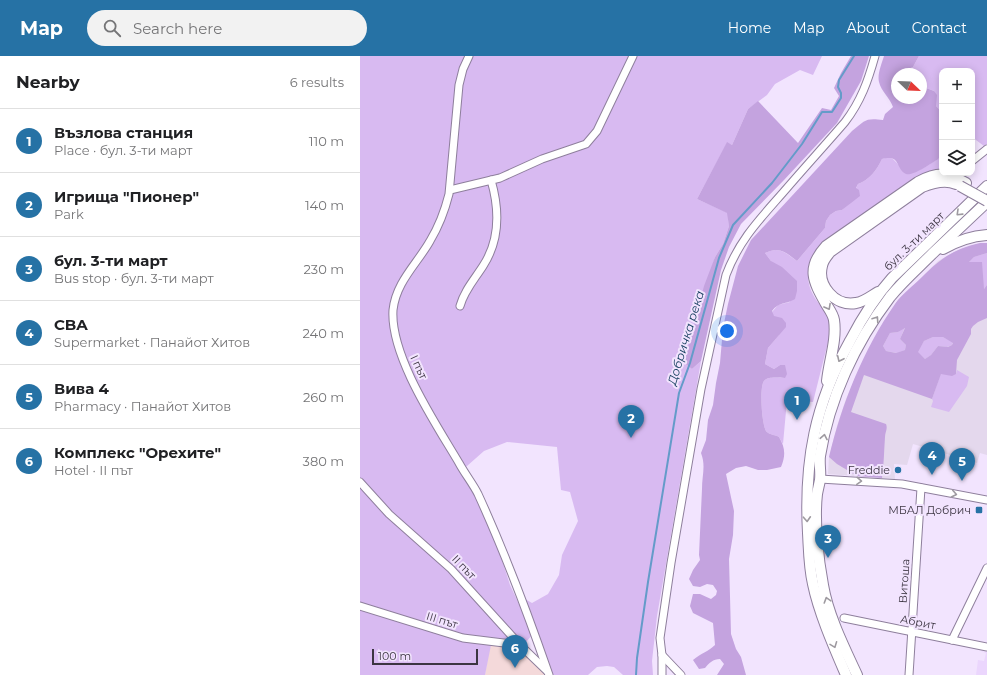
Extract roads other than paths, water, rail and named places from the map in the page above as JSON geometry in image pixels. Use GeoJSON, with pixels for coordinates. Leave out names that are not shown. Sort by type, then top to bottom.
{"type":"FeatureCollection","features":[{"type":"Feature","properties":{"kind":"main road"},"geometry":{"type":"LineString","coordinates":[[826,389],[828,367],[834,338],[834,324],[831,312],[813,278],[815,262],[820,252],[826,246],[926,178],[942,174],[959,180],[987,194]]}},
{"type":"Feature","properties":{"kind":"main road"},"geometry":{"type":"LineString","coordinates":[[882,290],[862,301],[849,304],[834,298],[829,293],[822,280],[822,266],[825,259],[830,252],[922,187],[939,182],[959,180],[987,201]]}},
{"type":"Feature","properties":{"kind":"main road","name":"бул. 3-ти март"},"geometry":{"type":"LineString","coordinates":[[846,675],[825,623],[813,584],[809,552],[806,508],[810,454],[815,427],[826,389],[844,352],[860,322],[882,290],[892,278],[987,186]]}},
{"type":"Feature","properties":{"kind":"main road","name":"бул. 3-ти март"},"geometry":{"type":"LineString","coordinates":[[857,675],[830,611],[823,586],[818,553],[816,511],[817,494],[820,478],[820,456],[827,422],[836,395],[853,357],[871,326],[890,298],[913,271],[987,201]]}},
{"type":"Feature","properties":{"kind":"main road"},"geometry":{"type":"LineString","coordinates":[[929,257],[954,242],[987,235]]}},
{"type":"Feature","properties":{"kind":"main road"},"geometry":{"type":"LineString","coordinates":[[808,477],[813,472],[818,473],[820,478]]}},
{"type":"Feature","properties":{"kind":"street","name":"І път"},"geometry":{"type":"LineString","coordinates":[[469,56],[462,69],[459,85],[450,190],[445,210],[430,241],[405,277],[396,295],[394,308],[395,334],[399,350],[427,408],[478,493],[536,635],[548,674]]}},
{"type":"Feature","properties":{"kind":"street"},"geometry":{"type":"LineString","coordinates":[[450,190],[492,180],[519,170],[542,159],[586,144],[597,132],[633,56]]}},
{"type":"Feature","properties":{"kind":"street"},"geometry":{"type":"LineString","coordinates":[[662,675],[660,638],[671,563],[701,389],[726,275],[732,258],[739,246],[760,218],[856,108],[864,91],[875,56]]}},
{"type":"Feature","properties":{"kind":"street"},"geometry":{"type":"LineString","coordinates":[[975,159],[987,149]]}},
{"type":"Feature","properties":{"kind":"street"},"geometry":{"type":"LineString","coordinates":[[460,306],[468,287],[484,265],[493,249],[496,238],[496,206],[492,180]]}},
{"type":"Feature","properties":{"kind":"street"},"geometry":{"type":"LineString","coordinates":[[820,478],[902,484],[987,500]]}},
{"type":"Feature","properties":{"kind":"street","name":"ІІ път"},"geometry":{"type":"LineString","coordinates":[[360,482],[389,514],[452,569],[548,674]]}},
{"type":"Feature","properties":{"kind":"street","name":"Витоша"},"geometry":{"type":"LineString","coordinates":[[909,675],[921,488]]}},
{"type":"Feature","properties":{"kind":"street"},"geometry":{"type":"LineString","coordinates":[[952,640],[987,568]]}},
{"type":"Feature","properties":{"kind":"street","name":"ІІІ път"},"geometry":{"type":"LineString","coordinates":[[360,606],[463,638],[520,645]]}},
{"type":"Feature","properties":{"kind":"street","name":"Абрит"},"geometry":{"type":"LineString","coordinates":[[844,618],[987,647]]}},
{"type":"Feature","properties":{"kind":"street"},"geometry":{"type":"LineString","coordinates":[[662,655],[681,675]]}},
{"type":"Feature","properties":{"kind":"waterway","name":"Добричка река"},"geometry":{"type":"LineString","coordinates":[[636,675],[648,582],[679,393],[690,363],[719,258],[733,225],[772,183],[802,144],[822,112],[832,112],[841,98],[841,93],[838,87],[839,80],[854,56]]}},
{"type":"Feature","properties":{"kind":"place","name":"Възлова станция"},"geometry":{"type":"Point","coordinates":[797,420]}},
{"type":"Feature","properties":{"kind":"place","name":"Игрища \"Пионер\""},"geometry":{"type":"Point","coordinates":[631,438]}},
{"type":"Feature","properties":{"kind":"place","name":"Freddie"},"geometry":{"type":"Point","coordinates":[898,470]}},
{"type":"Feature","properties":{"kind":"place","name":"CBA"},"geometry":{"type":"Point","coordinates":[932,475]}},
{"type":"Feature","properties":{"kind":"place","name":"Вива 4"},"geometry":{"type":"Point","coordinates":[962,481]}},
{"type":"Feature","properties":{"kind":"place","name":"МБАЛ Добрич"},"geometry":{"type":"Point","coordinates":[979,510]}},
{"type":"Feature","properties":{"kind":"place","name":"бул. 3-ти март"},"geometry":{"type":"Point","coordinates":[828,558]}},
{"type":"Feature","properties":{"kind":"place","name":"Комплекс \"Орехите\""},"geometry":{"type":"Point","coordinates":[515,668]}}]}
